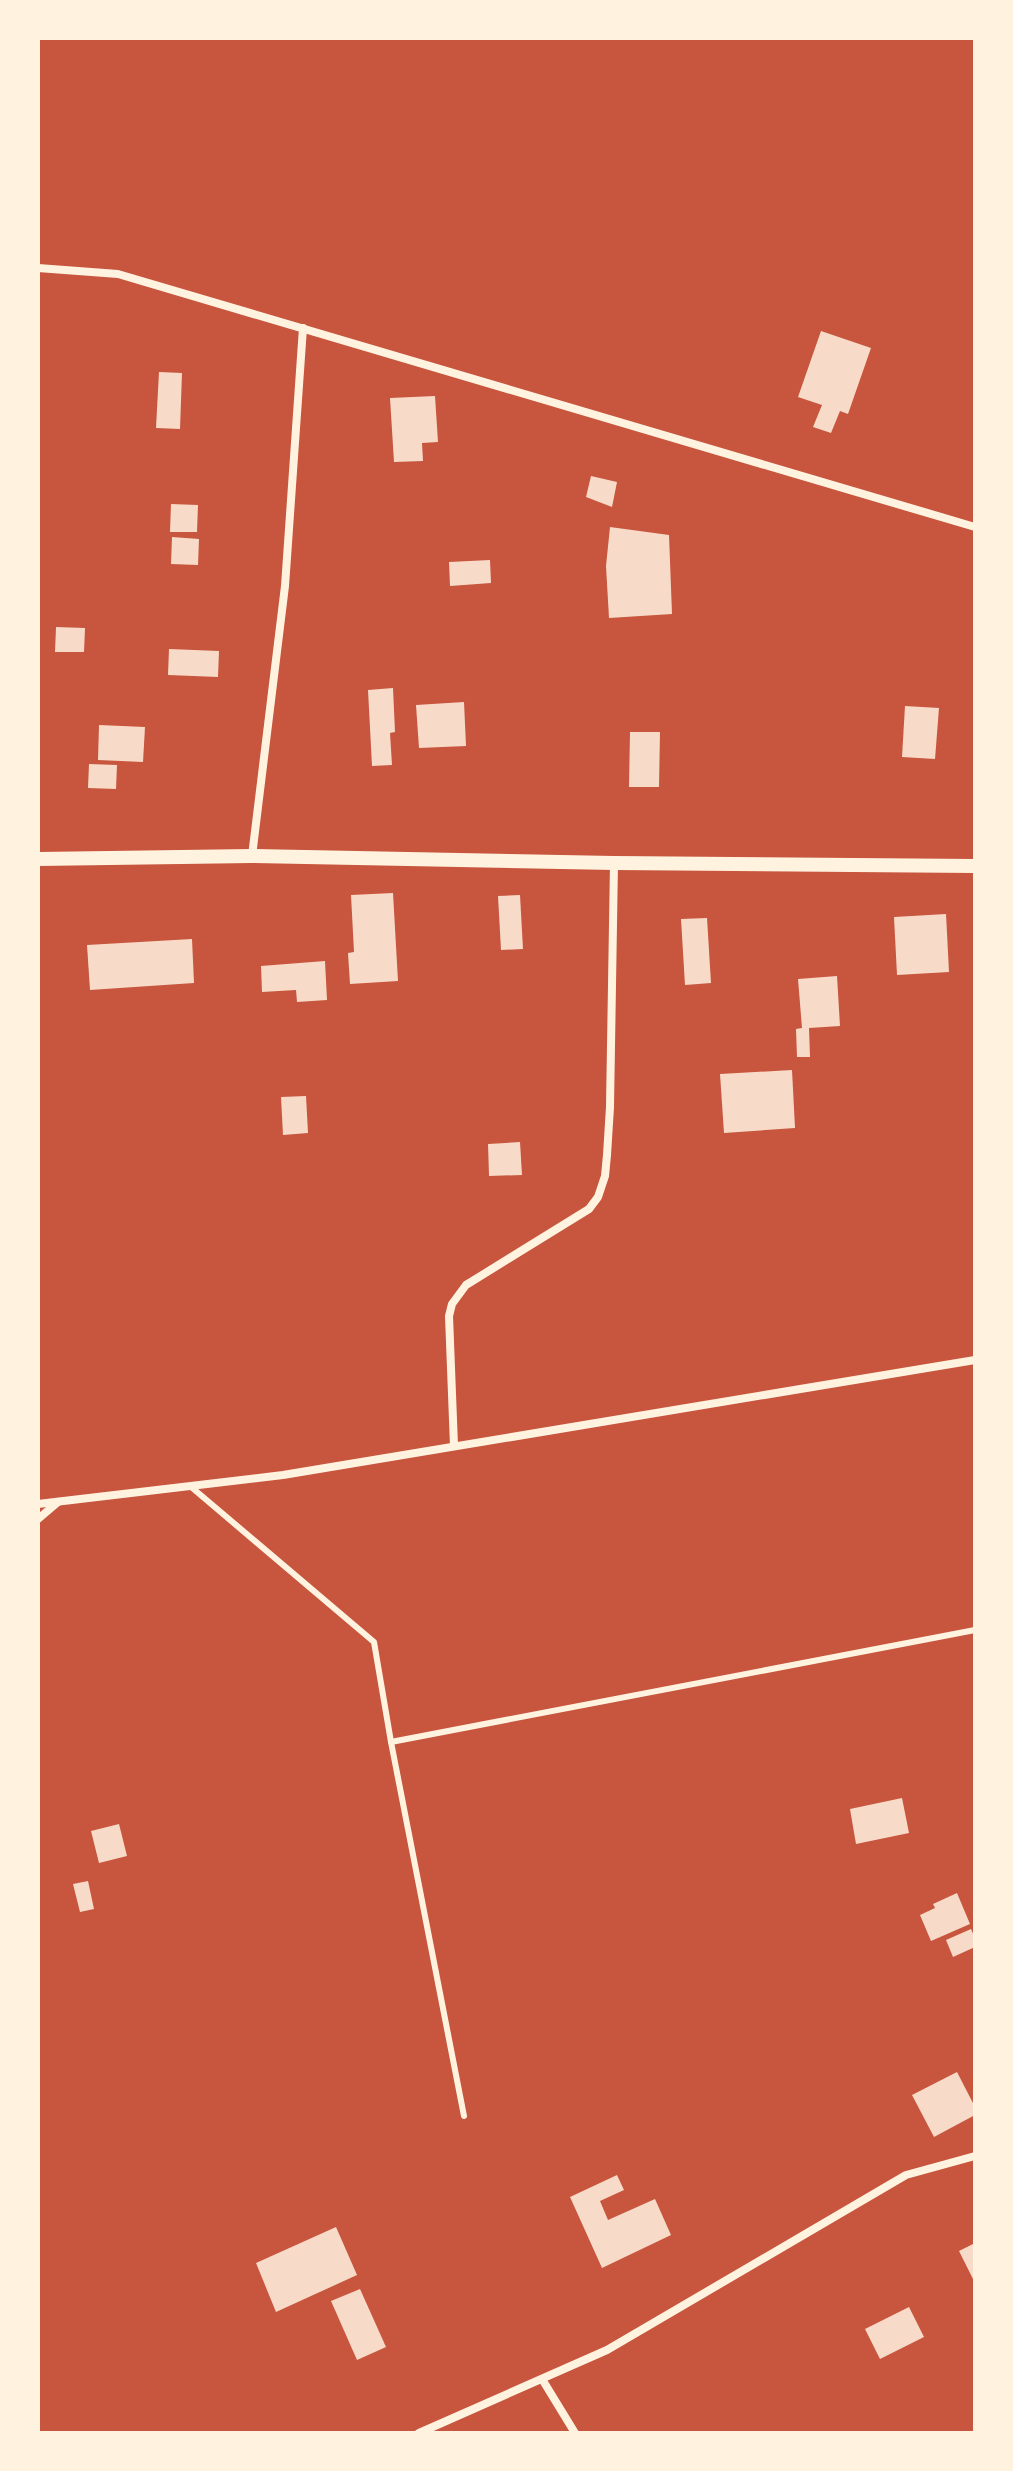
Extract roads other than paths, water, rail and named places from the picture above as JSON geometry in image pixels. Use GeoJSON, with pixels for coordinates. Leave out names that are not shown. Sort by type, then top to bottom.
{"type":"FeatureCollection","features":[{"type":"Feature","properties":{"kind":"street"},"geometry":{"type":"LineString","coordinates":[[38,268],[118,274],[975,527]]}},
{"type":"Feature","properties":{"kind":"street"},"geometry":{"type":"LineString","coordinates":[[252,856],[285,586],[303,328]]}},
{"type":"Feature","properties":{"kind":"street"},"geometry":{"type":"LineString","coordinates":[[38,859],[252,856],[975,866]]}},
{"type":"Feature","properties":{"kind":"street"},"geometry":{"type":"LineString","coordinates":[[454,1446],[448,1332],[452,1304],[466,1285],[589,1209],[598,1197],[605,1176],[610,1107],[614,863]]}},
{"type":"Feature","properties":{"kind":"street"},"geometry":{"type":"LineString","coordinates":[[38,1504],[283,1475],[975,1360]]}},
{"type":"Feature","properties":{"kind":"street"},"geometry":{"type":"LineString","coordinates":[[38,1519],[58,1502]]}},
{"type":"Feature","properties":{"kind":"street"},"geometry":{"type":"LineString","coordinates":[[419,2433],[607,2350],[906,2175],[975,2156]]}},
{"type":"Feature","properties":{"kind":"street"},"geometry":{"type":"LineString","coordinates":[[542,2379],[575,2433]]}},
{"type":"Feature","properties":{"kind":"lane"},"geometry":{"type":"LineString","coordinates":[[190,1486],[374,1642],[464,2116]]}},
{"type":"Feature","properties":{"kind":"lane"},"geometry":{"type":"LineString","coordinates":[[391,1742],[975,1630]]}}]}
